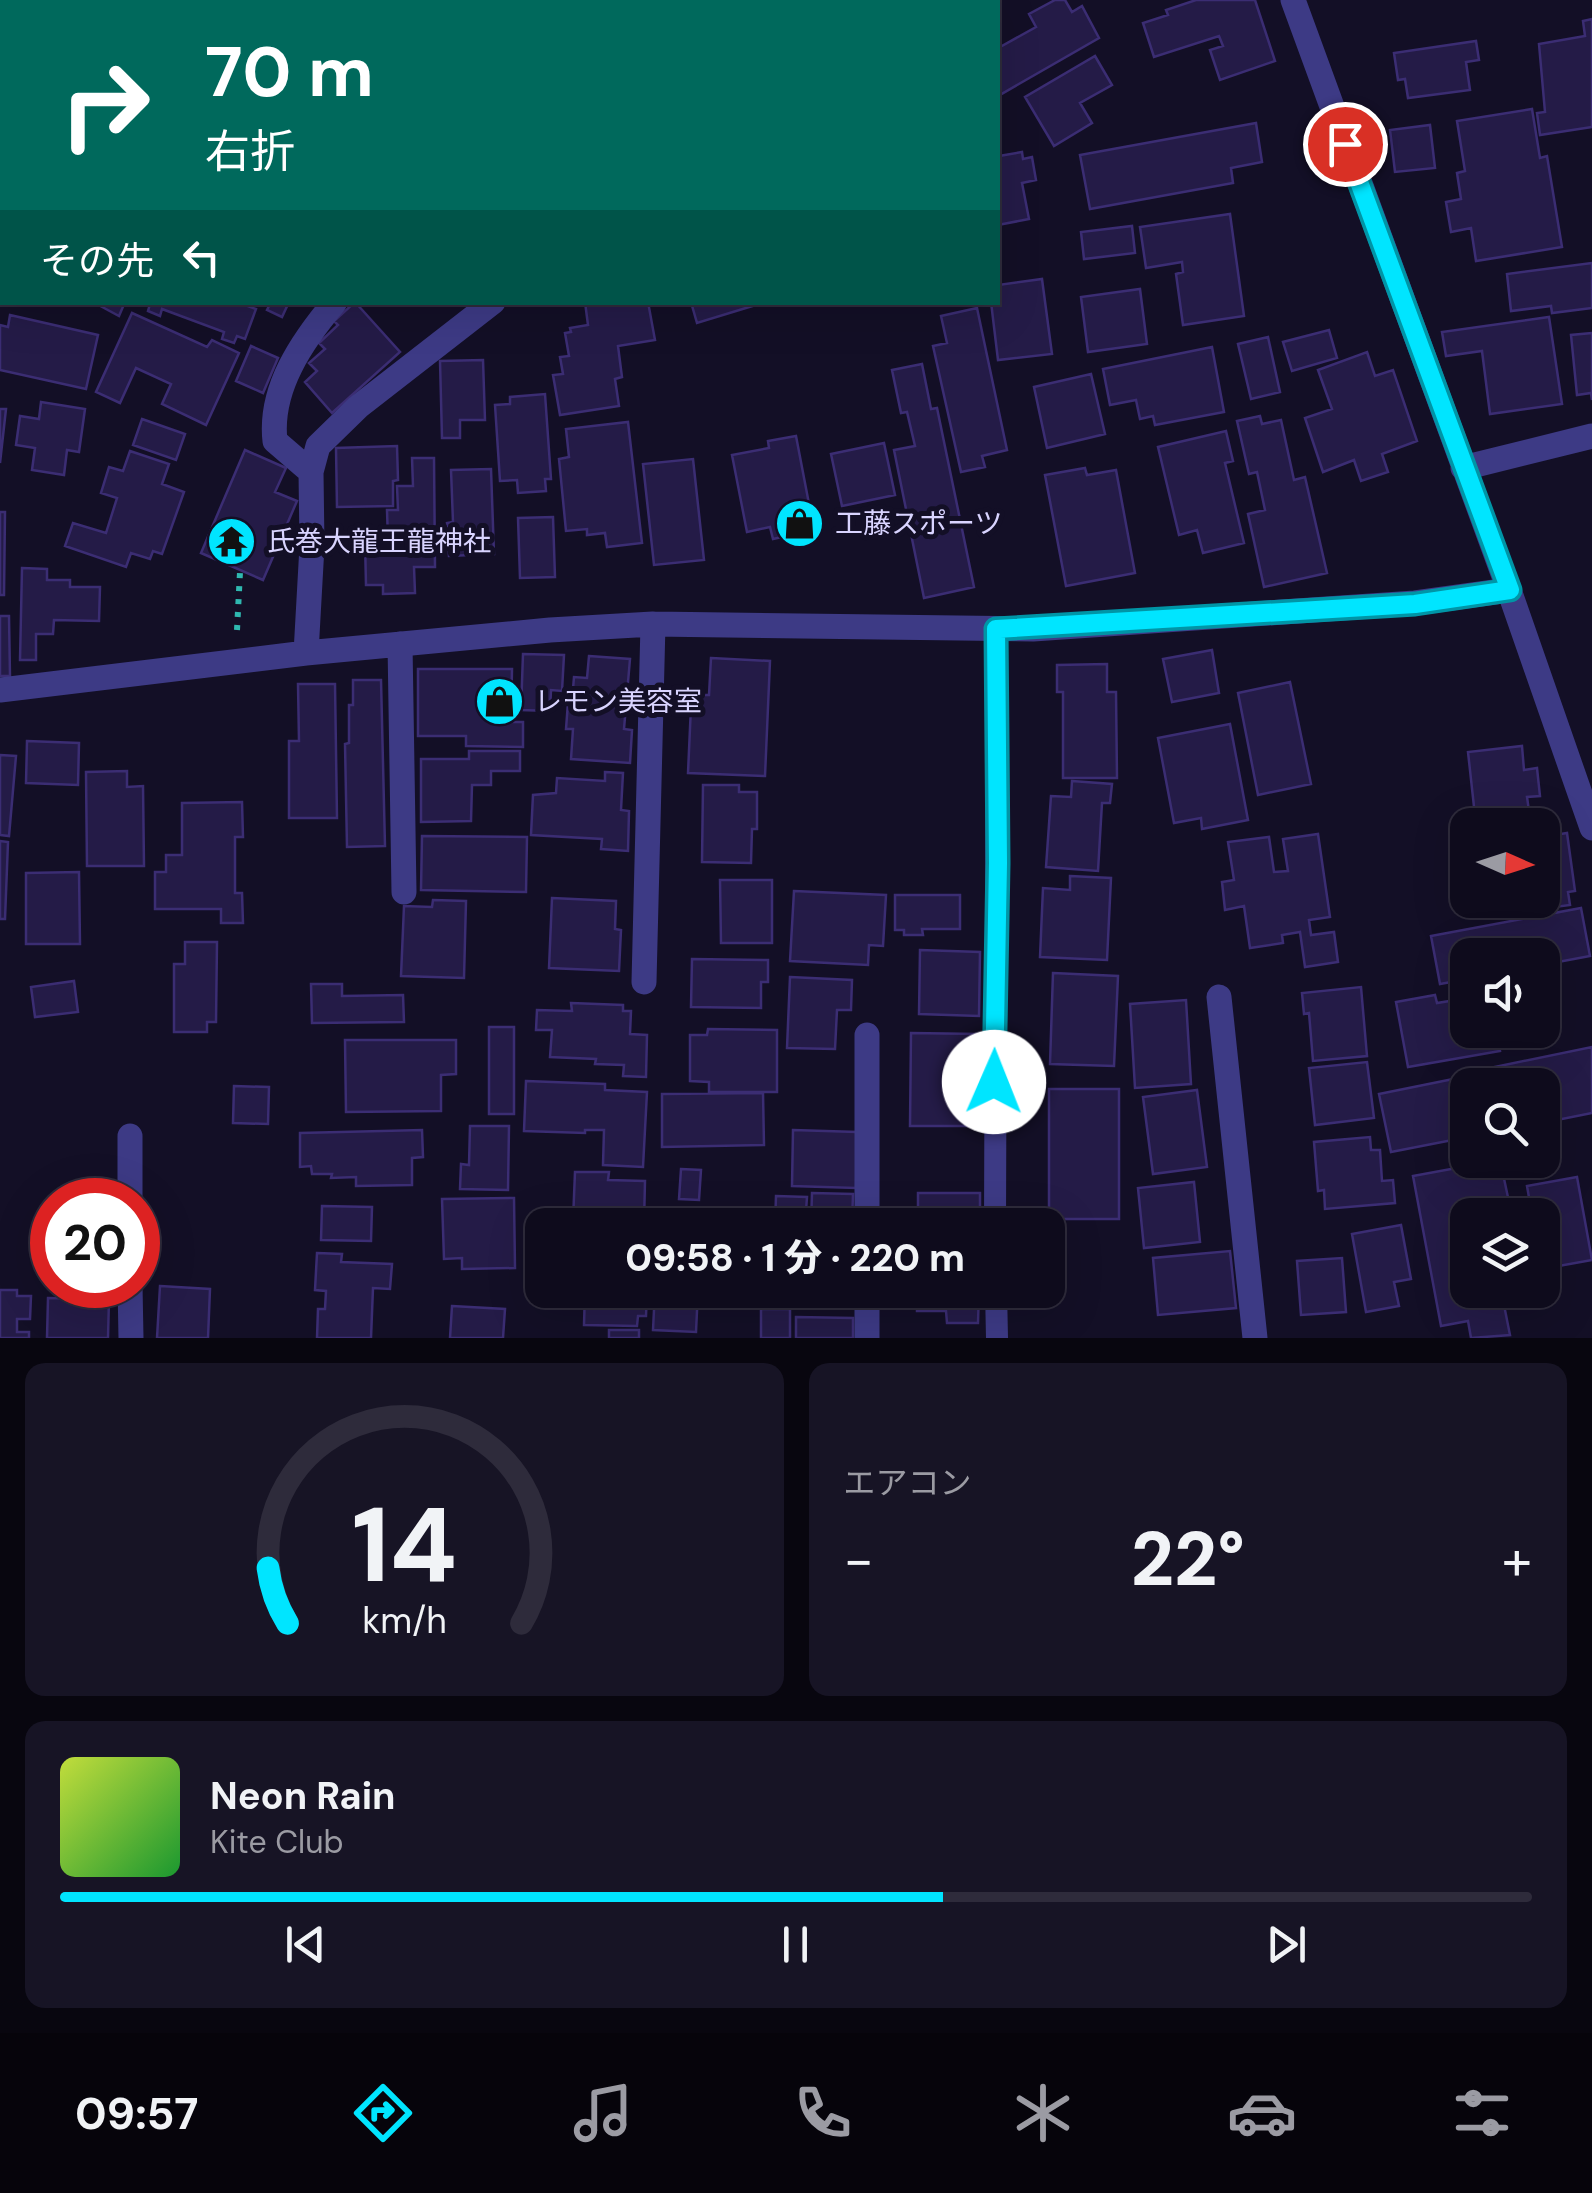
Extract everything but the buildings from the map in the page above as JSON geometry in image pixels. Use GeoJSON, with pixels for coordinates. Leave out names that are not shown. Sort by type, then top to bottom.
{"type":"FeatureCollection","features":[{"type":"Feature","properties":{"kind":"street"},"geometry":{"type":"LineString","coordinates":[[1293,0],[1510,590],[1592,828]]}},
{"type":"Feature","properties":{"kind":"street"},"geometry":{"type":"LineString","coordinates":[[310,472],[275,442],[272,420],[294,356],[332,305]]}},
{"type":"Feature","properties":{"kind":"street"},"geometry":{"type":"LineString","coordinates":[[306,653],[312,546],[310,472],[318,446],[358,407],[489,305]]}},
{"type":"Feature","properties":{"kind":"street"},"geometry":{"type":"LineString","coordinates":[[1463,468],[1592,436]]}},
{"type":"Feature","properties":{"kind":"street"},"geometry":{"type":"LineString","coordinates":[[0,690],[306,653],[653,624],[996,629],[1415,604],[1510,590]]}},
{"type":"Feature","properties":{"kind":"street"},"geometry":{"type":"LineString","coordinates":[[644,982],[653,624]]}},
{"type":"Feature","properties":{"kind":"street"},"geometry":{"type":"LineString","coordinates":[[400,644],[404,892]]}},
{"type":"Feature","properties":{"kind":"street"},"geometry":{"type":"LineString","coordinates":[[1219,997],[1255,1338]]}},
{"type":"Feature","properties":{"kind":"street"},"geometry":{"type":"LineString","coordinates":[[867,1035],[867,1208]]}},
{"type":"Feature","properties":{"kind":"street"},"geometry":{"type":"LineString","coordinates":[[130,1136],[130,1178]]}},
{"type":"Feature","properties":{"kind":"street"},"geometry":{"type":"LineString","coordinates":[[130,1308],[130,1338]]}},
{"type":"Feature","properties":{"kind":"street"},"geometry":{"type":"LineString","coordinates":[[867,1308],[867,1338]]}},
{"type":"Feature","properties":{"kind":"lane"},"geometry":{"type":"LineString","coordinates":[[996,629],[996,1208]]}},
{"type":"Feature","properties":{"kind":"lane"},"geometry":{"type":"LineString","coordinates":[[996,1308],[997,1338]]}},
{"type":"Feature","properties":{"kind":"path"},"geometry":{"type":"LineString","coordinates":[[237,621],[240,572]]}},
{"type":"Feature","properties":{"kind":"place","name":"工藤スポーツ"},"geometry":{"type":"Point","coordinates":[800,523]}},
{"type":"Feature","properties":{"kind":"place","name":"氏巻大龍王龍神社"},"geometry":{"type":"Point","coordinates":[232,541]}},
{"type":"Feature","properties":{"kind":"place","name":"レモン美容室"},"geometry":{"type":"Point","coordinates":[499,701]}},
{"type":"Feature","properties":{"kind":"route"},"geometry":{"type":"LineString","coordinates":[[994,1082],[998,863],[996,629],[1415,604],[1510,590],[1345,144]]}}]}
